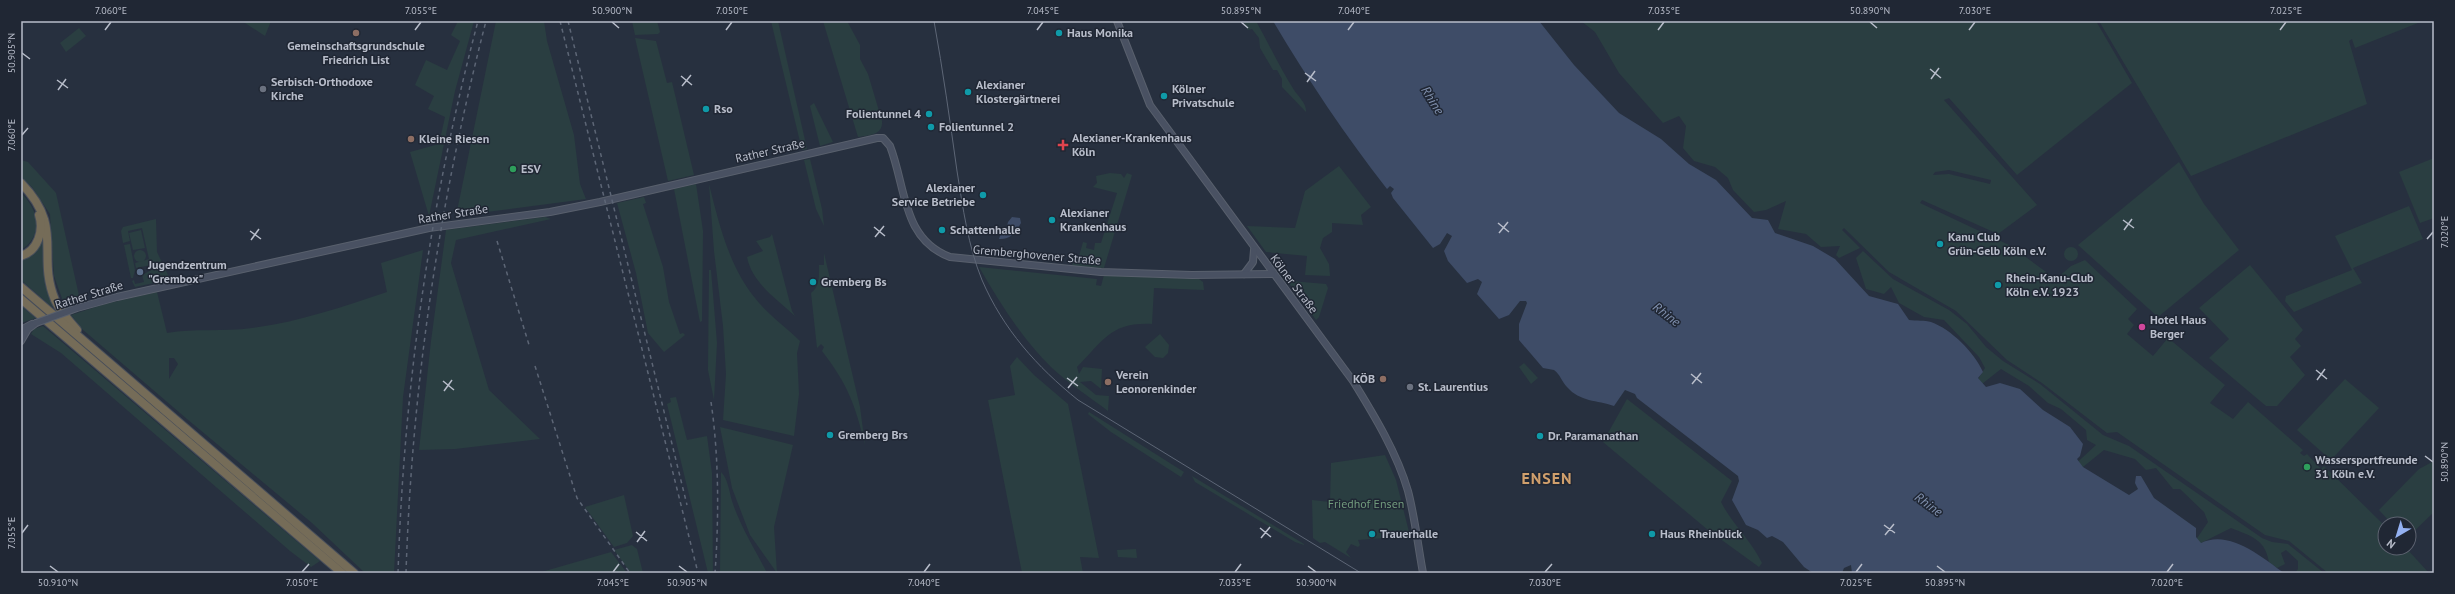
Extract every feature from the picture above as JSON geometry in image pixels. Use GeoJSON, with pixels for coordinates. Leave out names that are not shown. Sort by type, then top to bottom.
{"type":"FeatureCollection","features":[{"type":"Feature","properties":{"kind":"highway"},"geometry":{"type":"LineString","coordinates":[[21,183],[36,200],[45,218],[49,244],[49,275],[56,301],[67,318],[102,357]]}},
{"type":"Feature","properties":{"kind":"highway"},"geometry":{"type":"LineString","coordinates":[[21,188],[34,204],[40,218],[41,228],[41,234],[36,243],[21,256]]}},
{"type":"Feature","properties":{"kind":"highway"},"geometry":{"type":"LineString","coordinates":[[21,287],[354,573]]}},
{"type":"Feature","properties":{"kind":"highway"},"geometry":{"type":"LineString","coordinates":[[21,299],[342,573]]}},
{"type":"Feature","properties":{"kind":"street","name":"Kölner Straße"},"geometry":{"type":"LineString","coordinates":[[1117,21],[1150,105],[1254,250],[1353,381],[1380,429],[1408,490],[1423,573]]}},
{"type":"Feature","properties":{"kind":"street","name":"Gremberghovener Straße"},"geometry":{"type":"LineString","coordinates":[[877,138],[882,138],[890,146],[910,216],[919,237],[938,252],[950,257],[1101,272],[1192,276],[1272,274]]}},
{"type":"Feature","properties":{"kind":"street","name":"Rather Straße"},"geometry":{"type":"LineString","coordinates":[[21,330],[77,308],[117,297],[402,234],[470,222],[550,212],[600,202],[877,138]]}},
{"type":"Feature","properties":{"kind":"street"},"geometry":{"type":"LineString","coordinates":[[1244,274],[1253,262],[1254,250]]}},
{"type":"Feature","properties":{"kind":"street"},"geometry":{"type":"LineString","coordinates":[[21,341],[32,325]]}},
{"type":"Feature","properties":{"kind":"green space"},"geometry":{"type":"Polygon","coordinates":[[[242,21],[271,21],[265,36],[242,21]]]}},
{"type":"Feature","properties":{"kind":"green space"},"geometry":{"type":"Polygon","coordinates":[[[458,21],[474,21],[455,91],[429,216],[410,152],[439,144],[445,117],[428,109],[434,96],[415,85],[426,60],[447,70],[460,41],[451,35],[458,21]]]}},
{"type":"Feature","properties":{"kind":"green space"},"geometry":{"type":"Polygon","coordinates":[[[496,21],[544,21],[547,41],[574,135],[580,184],[586,199],[456,216],[496,21]]]}},
{"type":"Feature","properties":{"kind":"green space"},"geometry":{"type":"Polygon","coordinates":[[[632,21],[657,21],[660,32],[658,34],[635,35],[632,21]]]}},
{"type":"Feature","properties":{"kind":"green space"},"geometry":{"type":"Polygon","coordinates":[[[771,21],[778,21],[807,149],[802,150],[771,21]]]}},
{"type":"Feature","properties":{"kind":"green space"},"geometry":{"type":"Polygon","coordinates":[[[823,21],[847,21],[860,45],[860,59],[868,74],[882,121],[882,126],[875,134],[858,137],[823,21]]]}},
{"type":"Feature","properties":{"kind":"green space"},"geometry":{"type":"Polygon","coordinates":[[[1243,21],[1256,21],[1279,65],[1294,90],[1304,103],[1306,112],[1282,87],[1282,79],[1277,70],[1273,70],[1260,48],[1259,38],[1252,29],[1248,30],[1243,21]]]}},
{"type":"Feature","properties":{"kind":"green space"},"geometry":{"type":"Polygon","coordinates":[[[1581,21],[2096,21],[2132,83],[2017,175],[1949,98],[1944,100],[2037,205],[1998,234],[1922,200],[1920,203],[2009,245],[2056,279],[2071,266],[2085,260],[2137,309],[2128,319],[2134,325],[2127,334],[2153,356],[2168,338],[2225,385],[2210,403],[2233,419],[2248,402],[2303,450],[2300,453],[2304,456],[2307,454],[2321,469],[2324,466],[2377,518],[2377,556],[2413,556],[2429,573],[2328,573],[2289,541],[2265,535],[2117,432],[2107,433],[2042,383],[2007,360],[1956,311],[1889,272],[1844,228],[1842,230],[1860,248],[1839,258],[1836,255],[1840,246],[1821,247],[1806,234],[1778,229],[1786,201],[1766,210],[1754,212],[1733,190],[1728,178],[1715,167],[1694,161],[1683,148],[1686,126],[1679,116],[1663,123],[1619,73],[1595,32],[1581,21]],[[1949,170],[1935,172],[1933,175],[1949,174],[1990,184],[1991,180],[1949,170]]]}},
{"type":"Feature","properties":{"kind":"green space"},"geometry":{"type":"Polygon","coordinates":[[[2099,21],[2423,21],[2355,48],[2352,39],[2349,41],[2367,104],[2191,176],[2099,21]]]}},
{"type":"Feature","properties":{"kind":"green space"},"geometry":{"type":"Polygon","coordinates":[[[79,28],[86,36],[66,52],[60,43],[79,28]]]}},
{"type":"Feature","properties":{"kind":"green space"},"geometry":{"type":"Polygon","coordinates":[[[635,38],[656,41],[667,83],[672,82],[694,175],[668,181],[635,38]]]}},
{"type":"Feature","properties":{"kind":"green space"},"geometry":{"type":"Polygon","coordinates":[[[814,103],[833,142],[820,146],[810,106],[814,103]]]}},
{"type":"Feature","properties":{"kind":"green space"},"geometry":{"type":"Polygon","coordinates":[[[2434,158],[2434,218],[2420,223],[2399,172],[2434,158]]]}},
{"type":"Feature","properties":{"kind":"green space"},"geometry":{"type":"Polygon","coordinates":[[[810,159],[822,209],[824,226],[816,209],[804,160],[810,159]]]}},
{"type":"Feature","properties":{"kind":"green space"},"geometry":{"type":"Polygon","coordinates":[[[21,160],[28,162],[56,193],[80,300],[64,304],[54,276],[50,214],[32,187],[21,177],[21,160]]]}},
{"type":"Feature","properties":{"kind":"green space"},"geometry":{"type":"Polygon","coordinates":[[[2179,162],[2204,204],[2239,250],[2158,317],[2078,245],[2179,162]]]}},
{"type":"Feature","properties":{"kind":"green space"},"geometry":{"type":"Polygon","coordinates":[[[1339,166],[1371,207],[1361,215],[1363,225],[1332,223],[1332,232],[1323,238],[1320,248],[1329,264],[1330,276],[1305,275],[1307,256],[1266,252],[1247,226],[1295,228],[1305,191],[1339,166]]]}},
{"type":"Feature","properties":{"kind":"green space"},"geometry":{"type":"Polygon","coordinates":[[[1110,173],[1121,174],[1124,178],[1127,173],[1132,175],[1104,268],[1071,266],[1079,256],[1083,242],[1087,243],[1086,248],[1094,250],[1095,243],[1101,243],[1117,193],[1093,187],[1097,183],[1096,176],[1110,173]]]}},
{"type":"Feature","properties":{"kind":"green space"},"geometry":{"type":"Polygon","coordinates":[[[696,184],[703,231],[702,321],[700,322],[674,189],[696,184]]]}},
{"type":"Feature","properties":{"kind":"green space"},"geometry":{"type":"Polygon","coordinates":[[[709,184],[726,244],[738,272],[746,286],[760,304],[800,341],[797,353],[799,394],[794,436],[723,420],[726,374],[723,326],[714,251],[709,184]]]}},
{"type":"Feature","properties":{"kind":"green space"},"geometry":{"type":"Polygon","coordinates":[[[21,193],[32,207],[35,215],[36,230],[28,244],[21,250],[21,193]]]}},
{"type":"Feature","properties":{"kind":"green space"},"geometry":{"type":"Polygon","coordinates":[[[644,197],[646,203],[643,204],[663,267],[669,302],[680,334],[683,333],[685,335],[664,352],[648,333],[636,273],[617,203],[644,197]]]}},
{"type":"Feature","properties":{"kind":"green space"},"geometry":{"type":"Polygon","coordinates":[[[2409,206],[2423,239],[2353,268],[2362,283],[2294,312],[2285,301],[2286,296],[2352,270],[2335,236],[2409,206]]]}},
{"type":"Feature","properties":{"kind":"green space"},"geometry":{"type":"Polygon","coordinates":[[[545,217],[551,219],[456,240],[451,263],[489,390],[540,439],[455,449],[419,450],[431,341],[446,230],[545,217]]]}},
{"type":"Feature","properties":{"kind":"green space"},"geometry":{"type":"Polygon","coordinates":[[[156,219],[157,252],[169,277],[168,280],[135,287],[132,281],[134,280],[135,284],[144,282],[142,275],[153,269],[151,265],[136,268],[135,263],[149,259],[142,228],[128,231],[130,241],[123,243],[121,231],[123,227],[156,219]]]}},
{"type":"Feature","properties":{"kind":"green space"},"geometry":{"type":"Polygon","coordinates":[[[44,229],[45,285],[55,306],[52,307],[21,280],[21,260],[37,250],[44,229]]]}},
{"type":"Feature","properties":{"kind":"green space"},"geometry":{"type":"Polygon","coordinates":[[[141,230],[145,248],[133,250],[129,233],[141,230]]]}},
{"type":"Feature","properties":{"kind":"green space"},"geometry":{"type":"Polygon","coordinates":[[[772,234],[792,311],[795,316],[773,297],[760,283],[754,275],[747,257],[763,251],[756,241],[770,237],[772,234]]]}},
{"type":"Feature","properties":{"kind":"green space"},"geometry":{"type":"Polygon","coordinates":[[[130,244],[135,270],[133,278],[131,278],[124,245],[130,244]]]}},
{"type":"Feature","properties":{"kind":"green space"},"geometry":{"type":"Polygon","coordinates":[[[2071,247],[2076,249],[2078,254],[2076,259],[2071,261],[2066,259],[2064,254],[2066,249],[2071,247]]]}},
{"type":"Feature","properties":{"kind":"green space"},"geometry":{"type":"Polygon","coordinates":[[[140,250],[144,252],[146,256],[144,260],[140,262],[136,260],[134,256],[136,252],[140,250]]]}},
{"type":"Feature","properties":{"kind":"green space"},"geometry":{"type":"Polygon","coordinates":[[[423,250],[403,397],[394,573],[365,573],[312,523],[82,329],[71,315],[105,304],[157,292],[167,333],[231,330],[287,322],[387,292],[381,263],[423,250]],[[169,358],[169,379],[178,364],[174,358],[169,358]]]}},
{"type":"Feature","properties":{"kind":"green space"},"geometry":{"type":"Polygon","coordinates":[[[1863,251],[1893,279],[1949,310],[1967,324],[1986,347],[2003,361],[2040,384],[2103,435],[2129,446],[2262,538],[2272,542],[2288,544],[2324,573],[2295,573],[2298,569],[2298,561],[2286,550],[2281,553],[2285,564],[2277,568],[2269,562],[2264,548],[2256,539],[2231,528],[2201,543],[2185,556],[2208,522],[2204,512],[2180,489],[2173,489],[2156,468],[2146,470],[2135,459],[2104,450],[2083,467],[2070,469],[2096,445],[2087,440],[2086,430],[2061,409],[2048,403],[2029,386],[2001,369],[1968,395],[1985,368],[1979,357],[1944,320],[1924,317],[1899,303],[1891,287],[1884,294],[1866,289],[1856,258],[1863,251]]]}},
{"type":"Feature","properties":{"kind":"green space"},"geometry":{"type":"Polygon","coordinates":[[[824,253],[860,407],[865,445],[850,395],[822,351],[824,347],[821,344],[817,348],[811,293],[816,287],[819,277],[819,265],[824,265],[824,253]]]}},
{"type":"Feature","properties":{"kind":"green space"},"geometry":{"type":"Polygon","coordinates":[[[2250,265],[2303,330],[2295,339],[2301,346],[2290,357],[2305,375],[2277,406],[2266,406],[2209,358],[2229,339],[2199,308],[2250,265]]]}},
{"type":"Feature","properties":{"kind":"green space"},"geometry":{"type":"Polygon","coordinates":[[[979,267],[1097,279],[1096,285],[1101,286],[1104,275],[1199,279],[1203,282],[1204,290],[1154,288],[1152,324],[1138,324],[1117,330],[1102,341],[1077,367],[1079,374],[1083,367],[1102,369],[1101,389],[1091,381],[1080,382],[1096,395],[1109,396],[1108,411],[1065,380],[1041,357],[1012,320],[979,267]]]}},
{"type":"Feature","properties":{"kind":"green space"},"geometry":{"type":"Polygon","coordinates":[[[709,270],[711,270],[717,343],[714,400],[708,370],[709,270]]]}},
{"type":"Feature","properties":{"kind":"green space"},"geometry":{"type":"Polygon","coordinates":[[[1288,282],[1326,284],[1328,288],[1319,317],[1316,320],[1288,282]]]}},
{"type":"Feature","properties":{"kind":"green space"},"geometry":{"type":"Polygon","coordinates":[[[21,306],[36,318],[21,323],[21,306]]]}},
{"type":"Feature","properties":{"kind":"green space"},"geometry":{"type":"Polygon","coordinates":[[[43,326],[320,561],[311,567],[290,551],[61,353],[31,334],[34,329],[43,326]]]}},
{"type":"Feature","properties":{"kind":"green space"},"geometry":{"type":"Polygon","coordinates":[[[1160,334],[1169,345],[1168,353],[1163,358],[1155,357],[1145,347],[1160,334]]]}},
{"type":"Feature","properties":{"kind":"green space"},"geometry":{"type":"Polygon","coordinates":[[[1017,357],[1034,375],[1068,404],[1099,558],[1080,557],[1083,573],[1022,573],[988,400],[1015,395],[1010,366],[1017,357]]]}},
{"type":"Feature","properties":{"kind":"green space"},"geometry":{"type":"Polygon","coordinates":[[[1524,363],[1538,378],[1531,384],[1519,367],[1524,363]]]}},
{"type":"Feature","properties":{"kind":"green space"},"geometry":{"type":"Polygon","coordinates":[[[2345,379],[2379,408],[2331,460],[2297,430],[2345,379]]]}},
{"type":"Feature","properties":{"kind":"green space"},"geometry":{"type":"Polygon","coordinates":[[[676,397],[687,440],[707,436],[712,473],[713,573],[708,573],[667,404],[671,402],[670,398],[676,397]]]}},
{"type":"Feature","properties":{"kind":"green space"},"geometry":{"type":"Polygon","coordinates":[[[1627,399],[1732,481],[1721,502],[1730,518],[1758,555],[1762,563],[1759,567],[1708,530],[1603,442],[1627,399]]]}},
{"type":"Feature","properties":{"kind":"green space"},"geometry":{"type":"Polygon","coordinates":[[[1089,412],[1184,472],[1181,477],[1111,432],[1088,414],[1089,412]]]}},
{"type":"Feature","properties":{"kind":"green space"},"geometry":{"type":"Polygon","coordinates":[[[720,427],[793,445],[774,527],[777,573],[750,535],[732,488],[720,427]]]}},
{"type":"Feature","properties":{"kind":"green space","name":"Friedhof Ensen"},"geometry":{"type":"Polygon","coordinates":[[[1385,455],[1396,480],[1410,536],[1358,540],[1360,545],[1358,547],[1351,544],[1346,552],[1351,558],[1325,542],[1320,543],[1313,538],[1312,500],[1330,502],[1331,463],[1385,455]]]}},
{"type":"Feature","properties":{"kind":"green space"},"geometry":{"type":"Polygon","coordinates":[[[2434,461],[2434,512],[2417,528],[2417,516],[2385,516],[2379,510],[2419,469],[2434,461]]]}},
{"type":"Feature","properties":{"kind":"green space"},"geometry":{"type":"Polygon","coordinates":[[[721,472],[727,482],[739,519],[767,573],[720,573],[721,472]]]}},
{"type":"Feature","properties":{"kind":"green space"},"geometry":{"type":"Polygon","coordinates":[[[1192,476],[1304,545],[1295,542],[1195,482],[1192,476]]]}},
{"type":"Feature","properties":{"kind":"green space"},"geometry":{"type":"Polygon","coordinates":[[[624,495],[633,536],[627,543],[614,547],[585,507],[624,495]]]}},
{"type":"Feature","properties":{"kind":"green space"},"geometry":{"type":"Polygon","coordinates":[[[632,545],[637,549],[643,573],[631,573],[614,550],[632,545]]]}},
{"type":"Feature","properties":{"kind":"green space"},"geometry":{"type":"Polygon","coordinates":[[[1136,549],[1137,558],[1118,557],[1117,550],[1136,549]]]}},
{"type":"Feature","properties":{"kind":"green space"},"geometry":{"type":"Polygon","coordinates":[[[611,552],[627,573],[538,573],[611,552]]]}},
{"type":"Feature","properties":{"kind":"water","name":"Rhine"},"geometry":{"type":"Polygon","coordinates":[[[1273,21],[1539,21],[1574,65],[1619,113],[1661,139],[1689,164],[1716,180],[1752,218],[1768,220],[1775,233],[1813,246],[1835,259],[1869,296],[1898,304],[1909,320],[1926,321],[1939,325],[1962,342],[1974,357],[1983,372],[1978,378],[1986,387],[2000,383],[2020,389],[2043,410],[2070,427],[2083,444],[2080,456],[2077,459],[2083,467],[2129,495],[2138,489],[2135,483],[2136,476],[2141,476],[2154,498],[2196,528],[2196,537],[2201,543],[2212,540],[2234,542],[2255,553],[2284,573],[1852,573],[1851,565],[1844,568],[1842,573],[1813,573],[1804,567],[1783,542],[1772,536],[1767,538],[1758,530],[1746,525],[1732,500],[1739,481],[1738,476],[1637,398],[1635,394],[1625,390],[1614,406],[1589,400],[1572,392],[1554,370],[1543,368],[1519,340],[1519,324],[1527,303],[1526,301],[1520,301],[1509,315],[1499,319],[1477,294],[1482,282],[1478,279],[1467,283],[1448,261],[1444,251],[1452,236],[1447,233],[1440,244],[1433,248],[1393,198],[1391,193],[1394,189],[1390,186],[1387,189],[1342,128],[1313,86],[1273,21]]]}},
{"type":"Feature","properties":{"kind":"water"},"geometry":{"type":"Polygon","coordinates":[[[1012,217],[1020,218],[1021,223],[1015,232],[1009,237],[999,239],[1001,233],[1006,231],[1008,222],[1012,217]]]}},
{"type":"Feature","properties":{"kind":"tram line"},"geometry":{"type":"LineString","coordinates":[[934,21],[961,199],[973,254],[990,298],[1022,346],[1049,374],[1078,400],[1361,573]]}},
{"type":"Feature","properties":{"kind":"railway"},"geometry":{"type":"LineString","coordinates":[[398,573],[406,433],[422,295],[446,157],[478,21]]}},
{"type":"Feature","properties":{"kind":"railway"},"geometry":{"type":"LineString","coordinates":[[406,573],[414,433],[431,295],[455,158],[469,89],[486,21]]}},
{"type":"Feature","properties":{"kind":"railway"},"geometry":{"type":"LineString","coordinates":[[560,21],[698,573]]}},
{"type":"Feature","properties":{"kind":"railway"},"geometry":{"type":"LineString","coordinates":[[568,21],[687,505]]}},
{"type":"Feature","properties":{"kind":"railway"},"geometry":{"type":"LineString","coordinates":[[497,241],[530,348]]}},
{"type":"Feature","properties":{"kind":"railway"},"geometry":{"type":"LineString","coordinates":[[535,366],[577,498],[630,573]]}},
{"type":"Feature","properties":{"kind":"railway"},"geometry":{"type":"LineString","coordinates":[[711,402],[716,444],[718,487],[715,573]]}},
{"type":"Feature","properties":{"kind":"place","name":"Gemeinschaftsgrundschule Friedrich List"},"geometry":{"type":"Point","coordinates":[356,33]}},
{"type":"Feature","properties":{"kind":"place","name":"Haus Monika"},"geometry":{"type":"Point","coordinates":[1059,33]}},
{"type":"Feature","properties":{"kind":"place","name":"Serbisch-Orthodoxe Kirche"},"geometry":{"type":"Point","coordinates":[263,89]}},
{"type":"Feature","properties":{"kind":"place","name":"Alexianer Klostergärtnerei"},"geometry":{"type":"Point","coordinates":[968,92]}},
{"type":"Feature","properties":{"kind":"place","name":"Kölner Privatschule"},"geometry":{"type":"Point","coordinates":[1164,96]}},
{"type":"Feature","properties":{"kind":"place","name":"Rso"},"geometry":{"type":"Point","coordinates":[706,109]}},
{"type":"Feature","properties":{"kind":"place","name":"Folientunnel 4"},"geometry":{"type":"Point","coordinates":[929,114]}},
{"type":"Feature","properties":{"kind":"place","name":"Folientunnel 2"},"geometry":{"type":"Point","coordinates":[931,127]}},
{"type":"Feature","properties":{"kind":"place","name":"Kleine Riesen"},"geometry":{"type":"Point","coordinates":[411,139]}},
{"type":"Feature","properties":{"kind":"place","name":"Alexianer-Krankenhaus Köln"},"geometry":{"type":"Point","coordinates":[1063,145]}},
{"type":"Feature","properties":{"kind":"place","name":"ESV"},"geometry":{"type":"Point","coordinates":[513,169]}},
{"type":"Feature","properties":{"kind":"place","name":"Alexianer Service Betriebe"},"geometry":{"type":"Point","coordinates":[983,195]}},
{"type":"Feature","properties":{"kind":"place","name":"Alexianer Krankenhaus"},"geometry":{"type":"Point","coordinates":[1052,220]}},
{"type":"Feature","properties":{"kind":"place","name":"Schattenhalle"},"geometry":{"type":"Point","coordinates":[942,230]}},
{"type":"Feature","properties":{"kind":"place","name":"Kanu Club Grün-Gelb Köln e.V."},"geometry":{"type":"Point","coordinates":[1940,244]}},
{"type":"Feature","properties":{"kind":"place","name":"Jugendzentrum \"Grembox\""},"geometry":{"type":"Point","coordinates":[140,272]}},
{"type":"Feature","properties":{"kind":"place","name":"Gremberg Bs"},"geometry":{"type":"Point","coordinates":[813,282]}},
{"type":"Feature","properties":{"kind":"place","name":"Rhein-Kanu-Club Köln e.V. 1923"},"geometry":{"type":"Point","coordinates":[1998,285]}},
{"type":"Feature","properties":{"kind":"place","name":"Hotel Haus Berger"},"geometry":{"type":"Point","coordinates":[2142,327]}},
{"type":"Feature","properties":{"kind":"place","name":"KÖB"},"geometry":{"type":"Point","coordinates":[1383,379]}},
{"type":"Feature","properties":{"kind":"place","name":"Verein Leonorenkinder"},"geometry":{"type":"Point","coordinates":[1108,382]}},
{"type":"Feature","properties":{"kind":"place","name":"St. Laurentius"},"geometry":{"type":"Point","coordinates":[1410,387]}},
{"type":"Feature","properties":{"kind":"place","name":"Gremberg Brs"},"geometry":{"type":"Point","coordinates":[830,435]}},
{"type":"Feature","properties":{"kind":"place","name":"Dr. Paramanathan"},"geometry":{"type":"Point","coordinates":[1540,436]}},
{"type":"Feature","properties":{"kind":"place","name":"Wassersportfreunde 31 Köln e.V."},"geometry":{"type":"Point","coordinates":[2307,467]}},
{"type":"Feature","properties":{"kind":"place","name":"Trauerhalle"},"geometry":{"type":"Point","coordinates":[1372,534]}},
{"type":"Feature","properties":{"kind":"place","name":"Haus Rheinblick"},"geometry":{"type":"Point","coordinates":[1652,534]}},
{"type":"Feature","properties":{"kind":"district","name":"ENSEN"},"geometry":{"type":"Point","coordinates":[1547,478]}}]}
